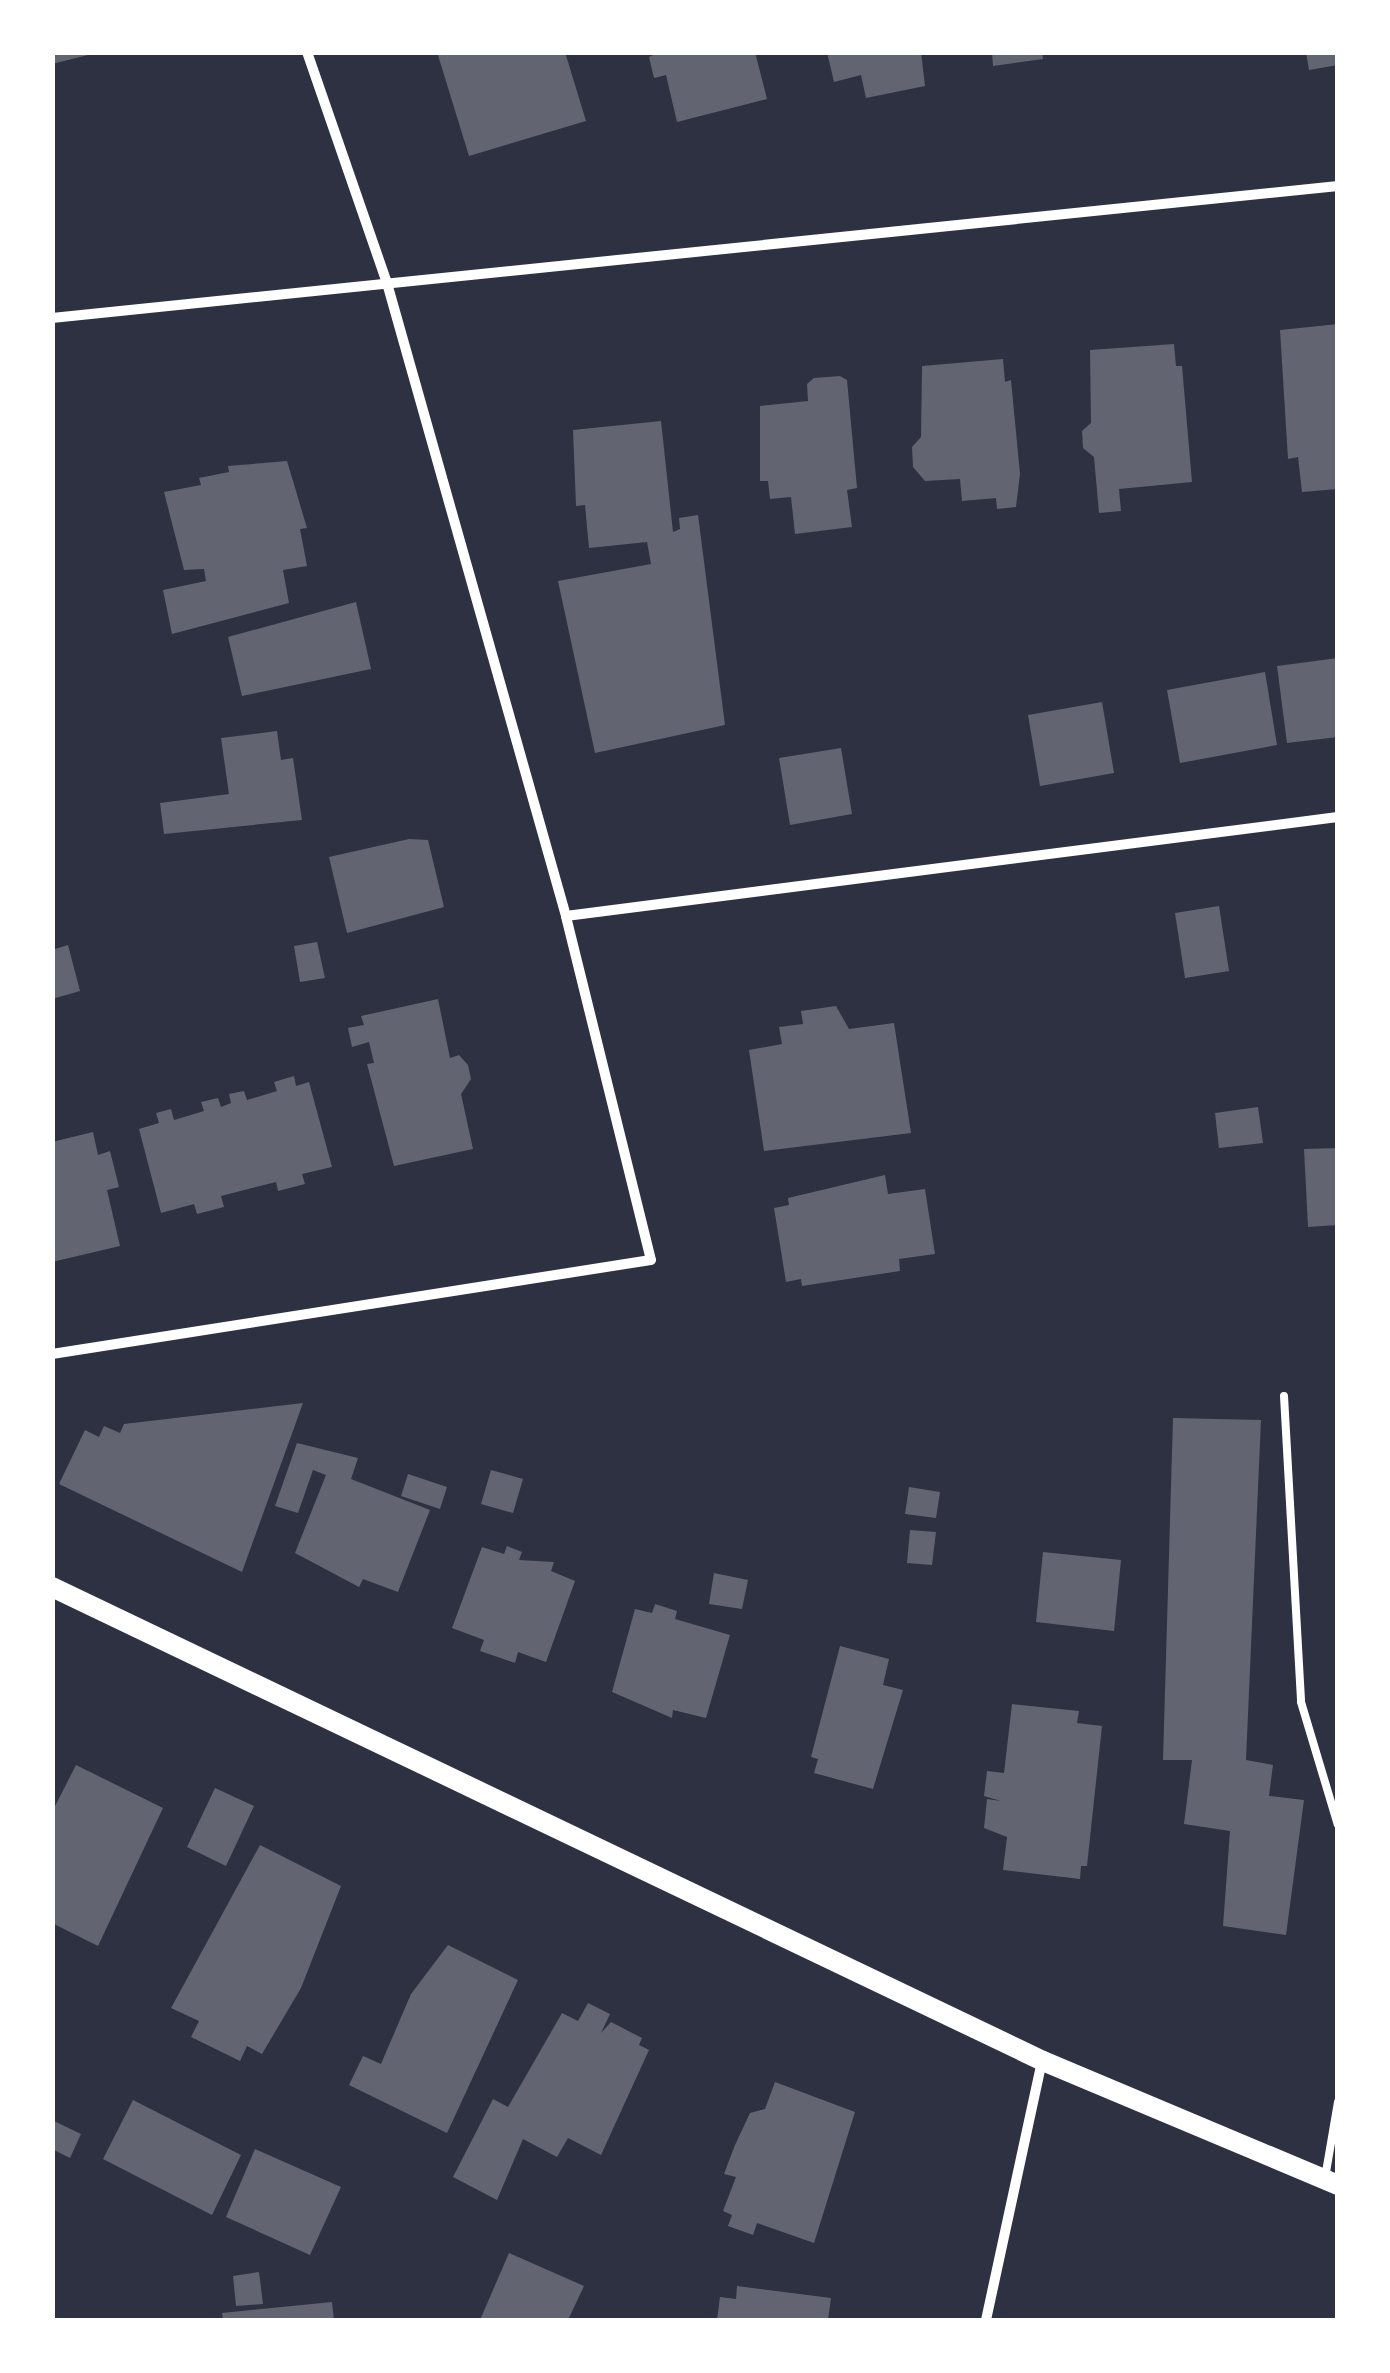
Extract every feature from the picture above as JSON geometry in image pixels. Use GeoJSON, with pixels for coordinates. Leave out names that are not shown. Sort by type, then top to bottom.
{"type":"FeatureCollection","features":[{"type":"Feature","properties":{"kind":"main road"},"geometry":{"type":"LineString","coordinates":[[52,1588],[1042,2061],[1333,2180]]}},
{"type":"Feature","properties":{"kind":"street"},"geometry":{"type":"LineString","coordinates":[[52,1354],[652,1260],[566,916],[387,283],[307,52]]}},
{"type":"Feature","properties":{"kind":"street"},"geometry":{"type":"LineString","coordinates":[[52,318],[1338,186]]}},
{"type":"Feature","properties":{"kind":"street"},"geometry":{"type":"LineString","coordinates":[[566,916],[1338,817]]}},
{"type":"Feature","properties":{"kind":"street"},"geometry":{"type":"LineString","coordinates":[[986,2320],[1042,2061]]}},
{"type":"Feature","properties":{"kind":"lane"},"geometry":{"type":"LineString","coordinates":[[1284,1396],[1301,1702],[1338,1826]]}},
{"type":"Feature","properties":{"kind":"lane"},"geometry":{"type":"LineString","coordinates":[[1333,2180],[1338,2102]]}},
{"type":"Feature","properties":{"kind":"building"},"geometry":{"type":"Polygon","coordinates":[[[52,52],[92,52],[92,54],[52,64],[52,52]]]}},
{"type":"Feature","properties":{"kind":"building"},"geometry":{"type":"Polygon","coordinates":[[[437,52],[565,52],[586,121],[469,156],[437,52]]]}},
{"type":"Feature","properties":{"kind":"building"},"geometry":{"type":"Polygon","coordinates":[[[660,52],[755,52],[767,99],[677,122],[666,75],[654,78],[649,57],[660,52]]]}},
{"type":"Feature","properties":{"kind":"building"},"geometry":{"type":"Polygon","coordinates":[[[827,52],[921,52],[925,86],[866,98],[861,75],[834,82],[827,52]]]}},
{"type":"Feature","properties":{"kind":"building"},"geometry":{"type":"Polygon","coordinates":[[[992,52],[1042,52],[1043,59],[993,66],[992,52]]]}},
{"type":"Feature","properties":{"kind":"building"},"geometry":{"type":"Polygon","coordinates":[[[1306,52],[1338,52],[1338,65],[1309,70],[1306,52]]]}},
{"type":"Feature","properties":{"kind":"building"},"geometry":{"type":"Polygon","coordinates":[[[1338,324],[1338,489],[1302,492],[1298,457],[1288,459],[1280,330],[1338,324]]]}},
{"type":"Feature","properties":{"kind":"building"},"geometry":{"type":"Polygon","coordinates":[[[1174,344],[1176,366],[1182,366],[1192,482],[1119,489],[1121,511],[1099,513],[1094,457],[1083,448],[1082,431],[1091,423],[1090,350],[1174,344]]]}},
{"type":"Feature","properties":{"kind":"building"},"geometry":{"type":"Polygon","coordinates":[[[1003,359],[1005,382],[1011,380],[1020,474],[1016,507],[997,509],[996,498],[962,501],[960,479],[925,481],[913,467],[912,447],[921,437],[922,366],[1003,359]]]}},
{"type":"Feature","properties":{"kind":"building"},"geometry":{"type":"Polygon","coordinates":[[[840,376],[847,380],[857,488],[847,490],[852,527],[795,534],[791,497],[770,499],[768,481],[760,481],[760,406],[808,401],[807,384],[814,378],[840,376]]]}},
{"type":"Feature","properties":{"kind":"building"},"geometry":{"type":"Polygon","coordinates":[[[661,421],[673,532],[680,529],[679,518],[698,515],[725,725],[595,753],[558,581],[651,564],[647,542],[589,548],[585,505],[576,506],[573,430],[661,421]]]}},
{"type":"Feature","properties":{"kind":"building"},"geometry":{"type":"Polygon","coordinates":[[[287,461],[307,528],[300,529],[307,566],[283,570],[289,603],[172,634],[163,590],[206,581],[204,569],[184,570],[164,492],[201,485],[199,478],[229,472],[228,466],[287,461]]]}},
{"type":"Feature","properties":{"kind":"building"},"geometry":{"type":"Polygon","coordinates":[[[356,602],[371,669],[242,696],[228,637],[356,602]]]}},
{"type":"Feature","properties":{"kind":"building"},"geometry":{"type":"Polygon","coordinates":[[[1338,658],[1338,737],[1287,743],[1277,666],[1338,658]]]}},
{"type":"Feature","properties":{"kind":"building"},"geometry":{"type":"Polygon","coordinates":[[[1265,672],[1277,745],[1180,763],[1167,690],[1265,672]]]}},
{"type":"Feature","properties":{"kind":"building"},"geometry":{"type":"Polygon","coordinates":[[[1102,702],[1114,773],[1040,786],[1028,715],[1102,702]]]}},
{"type":"Feature","properties":{"kind":"building"},"geometry":{"type":"Polygon","coordinates":[[[277,731],[281,760],[293,758],[302,820],[164,834],[160,803],[229,794],[221,738],[277,731]]]}},
{"type":"Feature","properties":{"kind":"building"},"geometry":{"type":"Polygon","coordinates":[[[841,748],[852,814],[790,825],[779,758],[841,748]]]}},
{"type":"Feature","properties":{"kind":"building"},"geometry":{"type":"Polygon","coordinates":[[[409,839],[428,840],[444,907],[347,933],[329,857],[409,839]]]}},
{"type":"Feature","properties":{"kind":"building"},"geometry":{"type":"Polygon","coordinates":[[[1219,906],[1229,971],[1185,978],[1175,913],[1219,906]]]}},
{"type":"Feature","properties":{"kind":"building"},"geometry":{"type":"Polygon","coordinates":[[[317,942],[325,978],[300,982],[294,946],[317,942]]]}},
{"type":"Feature","properties":{"kind":"building"},"geometry":{"type":"Polygon","coordinates":[[[68,945],[80,991],[52,999],[52,950],[68,945]]]}},
{"type":"Feature","properties":{"kind":"building"},"geometry":{"type":"Polygon","coordinates":[[[438,999],[450,1058],[459,1055],[468,1065],[471,1079],[461,1094],[473,1149],[394,1166],[367,1064],[374,1063],[369,1042],[352,1047],[348,1028],[364,1025],[361,1016],[438,999]]]}},
{"type":"Feature","properties":{"kind":"building"},"geometry":{"type":"Polygon","coordinates":[[[836,1006],[849,1029],[894,1023],[911,1133],[764,1151],[749,1050],[782,1044],[779,1027],[803,1024],[801,1011],[836,1006]]]}},
{"type":"Feature","properties":{"kind":"building"},"geometry":{"type":"Polygon","coordinates":[[[294,1076],[296,1086],[309,1082],[332,1167],[302,1174],[305,1184],[278,1191],[276,1182],[221,1196],[224,1207],[197,1214],[194,1204],[161,1213],[139,1129],[159,1123],[156,1113],[171,1109],[174,1120],[204,1111],[201,1102],[218,1098],[221,1107],[231,1103],[229,1094],[244,1091],[247,1100],[277,1091],[274,1082],[294,1076]]]}},
{"type":"Feature","properties":{"kind":"building"},"geometry":{"type":"Polygon","coordinates":[[[1258,1107],[1263,1143],[1219,1148],[1215,1113],[1258,1107]]]}},
{"type":"Feature","properties":{"kind":"building"},"geometry":{"type":"Polygon","coordinates":[[[93,1132],[98,1155],[110,1151],[119,1187],[107,1190],[120,1246],[52,1262],[52,1142],[93,1132]]]}},
{"type":"Feature","properties":{"kind":"building"},"geometry":{"type":"Polygon","coordinates":[[[1338,1148],[1338,1225],[1308,1227],[1304,1149],[1338,1148]]]}},
{"type":"Feature","properties":{"kind":"building"},"geometry":{"type":"Polygon","coordinates":[[[885,1175],[888,1194],[925,1189],[935,1254],[899,1259],[900,1271],[802,1286],[801,1279],[786,1282],[774,1208],[789,1205],[788,1198],[885,1175]]]}},
{"type":"Feature","properties":{"kind":"building"},"geometry":{"type":"Polygon","coordinates":[[[303,1403],[242,1572],[59,1484],[85,1430],[99,1437],[104,1426],[120,1433],[124,1424],[303,1403]]]}},
{"type":"Feature","properties":{"kind":"building"},"geometry":{"type":"Polygon","coordinates":[[[1173,1418],[1261,1420],[1246,1760],[1273,1765],[1269,1796],[1304,1800],[1286,1935],[1223,1926],[1230,1831],[1184,1824],[1192,1760],[1163,1760],[1173,1418]]]}},
{"type":"Feature","properties":{"kind":"building"},"geometry":{"type":"Polygon","coordinates":[[[297,1443],[358,1458],[351,1479],[430,1510],[398,1592],[363,1579],[359,1587],[295,1553],[326,1475],[313,1470],[298,1513],[275,1506],[297,1443]]]}},
{"type":"Feature","properties":{"kind":"building"},"geometry":{"type":"Polygon","coordinates":[[[491,1470],[523,1479],[513,1513],[481,1504],[491,1470]]]}},
{"type":"Feature","properties":{"kind":"building"},"geometry":{"type":"Polygon","coordinates":[[[408,1474],[447,1487],[440,1509],[401,1496],[408,1474]]]}},
{"type":"Feature","properties":{"kind":"building"},"geometry":{"type":"Polygon","coordinates":[[[909,1487],[940,1492],[936,1518],[905,1514],[909,1487]]]}},
{"type":"Feature","properties":{"kind":"building"},"geometry":{"type":"Polygon","coordinates":[[[910,1530],[936,1532],[932,1565],[907,1563],[910,1530]]]}},
{"type":"Feature","properties":{"kind":"building"},"geometry":{"type":"Polygon","coordinates":[[[507,1546],[522,1552],[519,1560],[554,1562],[551,1571],[575,1581],[546,1662],[518,1652],[515,1663],[480,1651],[484,1640],[452,1628],[482,1547],[504,1554],[507,1546]]]}},
{"type":"Feature","properties":{"kind":"building"},"geometry":{"type":"Polygon","coordinates":[[[1043,1552],[1121,1560],[1114,1631],[1036,1622],[1043,1552]]]}},
{"type":"Feature","properties":{"kind":"building"},"geometry":{"type":"Polygon","coordinates":[[[714,1573],[748,1580],[742,1609],[709,1604],[714,1573]]]}},
{"type":"Feature","properties":{"kind":"building"},"geometry":{"type":"Polygon","coordinates":[[[655,1604],[677,1611],[675,1619],[730,1635],[706,1718],[673,1710],[672,1718],[612,1692],[635,1609],[652,1613],[655,1604]]]}},
{"type":"Feature","properties":{"kind":"building"},"geometry":{"type":"Polygon","coordinates":[[[840,1646],[889,1659],[883,1685],[903,1690],[873,1789],[814,1773],[818,1759],[811,1757],[840,1646]]]}},
{"type":"Feature","properties":{"kind":"building"},"geometry":{"type":"Polygon","coordinates":[[[1012,1704],[1079,1711],[1077,1723],[1102,1726],[1087,1866],[1081,1866],[1080,1879],[1003,1870],[1007,1837],[984,1828],[987,1799],[1001,1801],[984,1796],[987,1771],[1004,1773],[1012,1704]]]}},
{"type":"Feature","properties":{"kind":"building"},"geometry":{"type":"Polygon","coordinates":[[[76,1765],[163,1808],[98,1946],[52,1923],[52,1812],[76,1765]]]}},
{"type":"Feature","properties":{"kind":"building"},"geometry":{"type":"Polygon","coordinates":[[[215,1788],[254,1806],[226,1866],[187,1847],[215,1788]]]}},
{"type":"Feature","properties":{"kind":"building"},"geometry":{"type":"Polygon","coordinates":[[[260,1845],[341,1886],[301,1988],[262,2054],[247,2046],[240,2061],[191,2037],[199,2021],[171,2008],[260,1845]]]}},
{"type":"Feature","properties":{"kind":"building"},"geometry":{"type":"Polygon","coordinates":[[[448,1945],[518,1980],[447,2133],[349,2085],[363,2056],[381,2064],[411,1994],[448,1945]]]}},
{"type":"Feature","properties":{"kind":"building"},"geometry":{"type":"Polygon","coordinates":[[[588,2003],[610,2014],[601,2033],[611,2022],[642,2038],[639,2045],[649,2050],[601,2155],[568,2138],[557,2157],[523,2139],[497,2200],[453,2177],[493,2099],[508,2107],[562,2013],[578,2021],[588,2003]]]}},
{"type":"Feature","properties":{"kind":"building"},"geometry":{"type":"Polygon","coordinates":[[[775,2082],[855,2112],[814,2243],[757,2223],[753,2235],[728,2226],[732,2215],[723,2211],[736,2177],[724,2174],[735,2145],[750,2113],[765,2109],[775,2082]]]}},
{"type":"Feature","properties":{"kind":"building"},"geometry":{"type":"Polygon","coordinates":[[[133,2100],[241,2155],[212,2215],[103,2159],[133,2100]]]}},
{"type":"Feature","properties":{"kind":"building"},"geometry":{"type":"Polygon","coordinates":[[[52,2120],[81,2134],[70,2158],[52,2149],[52,2120]]]}},
{"type":"Feature","properties":{"kind":"building"},"geometry":{"type":"Polygon","coordinates":[[[255,2149],[341,2187],[310,2255],[226,2217],[255,2149]]]}},
{"type":"Feature","properties":{"kind":"building"},"geometry":{"type":"Polygon","coordinates":[[[509,2253],[584,2286],[568,2320],[480,2320],[509,2253]]]}},
{"type":"Feature","properties":{"kind":"building"},"geometry":{"type":"Polygon","coordinates":[[[259,2272],[263,2304],[236,2306],[233,2276],[259,2272]]]}},
{"type":"Feature","properties":{"kind":"building"},"geometry":{"type":"Polygon","coordinates":[[[737,2286],[831,2298],[828,2320],[717,2320],[720,2297],[736,2299],[737,2286]]]}},
{"type":"Feature","properties":{"kind":"building"},"geometry":{"type":"Polygon","coordinates":[[[332,2302],[334,2320],[223,2320],[222,2313],[332,2302]]]}}]}
